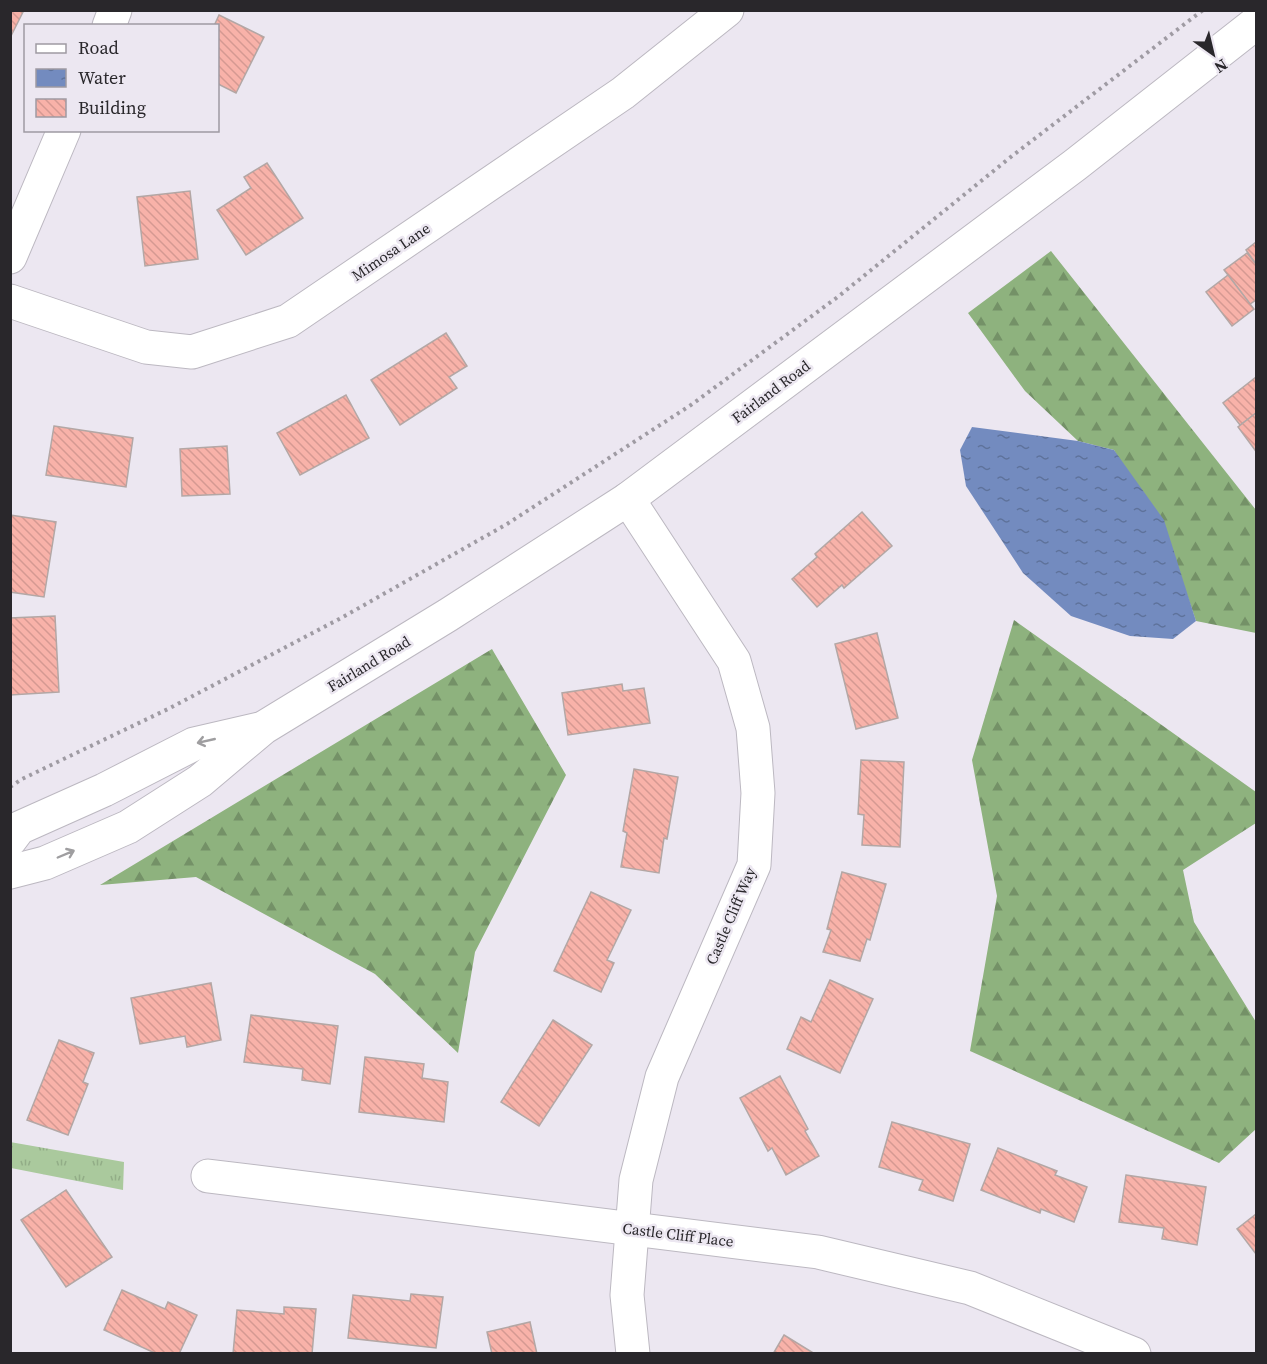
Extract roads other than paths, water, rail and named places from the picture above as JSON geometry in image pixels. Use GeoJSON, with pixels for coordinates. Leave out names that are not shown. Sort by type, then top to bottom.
{"type":"FeatureCollection","features":[{"type":"Feature","properties":{"kind":"street","name":"Mimosa Lane"},"geometry":{"type":"LineString","coordinates":[[10,301],[146,346],[192,352],[288,321],[624,93],[727,10]]}},
{"type":"Feature","properties":{"kind":"street","name":"Fairland Road"},"geometry":{"type":"LineString","coordinates":[[10,872],[45,863],[128,827],[200,781],[263,728],[448,615],[628,499],[1075,165],[1257,23]]}},
{"type":"Feature","properties":{"kind":"street"},"geometry":{"type":"LineString","coordinates":[[10,257],[63,132]]}},
{"type":"Feature","properties":{"kind":"street","name":"Castle Cliff Way"},"geometry":{"type":"LineString","coordinates":[[628,499],[734,661],[753,729],[758,793],[754,864],[662,1077],[636,1180],[627,1295],[633,1353]]}},
{"type":"Feature","properties":{"kind":"street","name":"Fairland Road"},"geometry":{"type":"LineString","coordinates":[[10,840],[19,828],[104,790],[194,744],[263,728]]}},
{"type":"Feature","properties":{"kind":"street","name":"Castle Cliff Place"},"geometry":{"type":"LineString","coordinates":[[208,1176],[818,1252],[970,1287],[1134,1353]]}},
{"type":"Feature","properties":{"kind":"water"},"geometry":{"type":"Polygon","coordinates":[[[972,427],[1078,441],[1114,450],[1164,520],[1196,621],[1173,639],[1130,636],[1071,616],[1023,573],[966,486],[960,450],[972,427]]]}}]}
